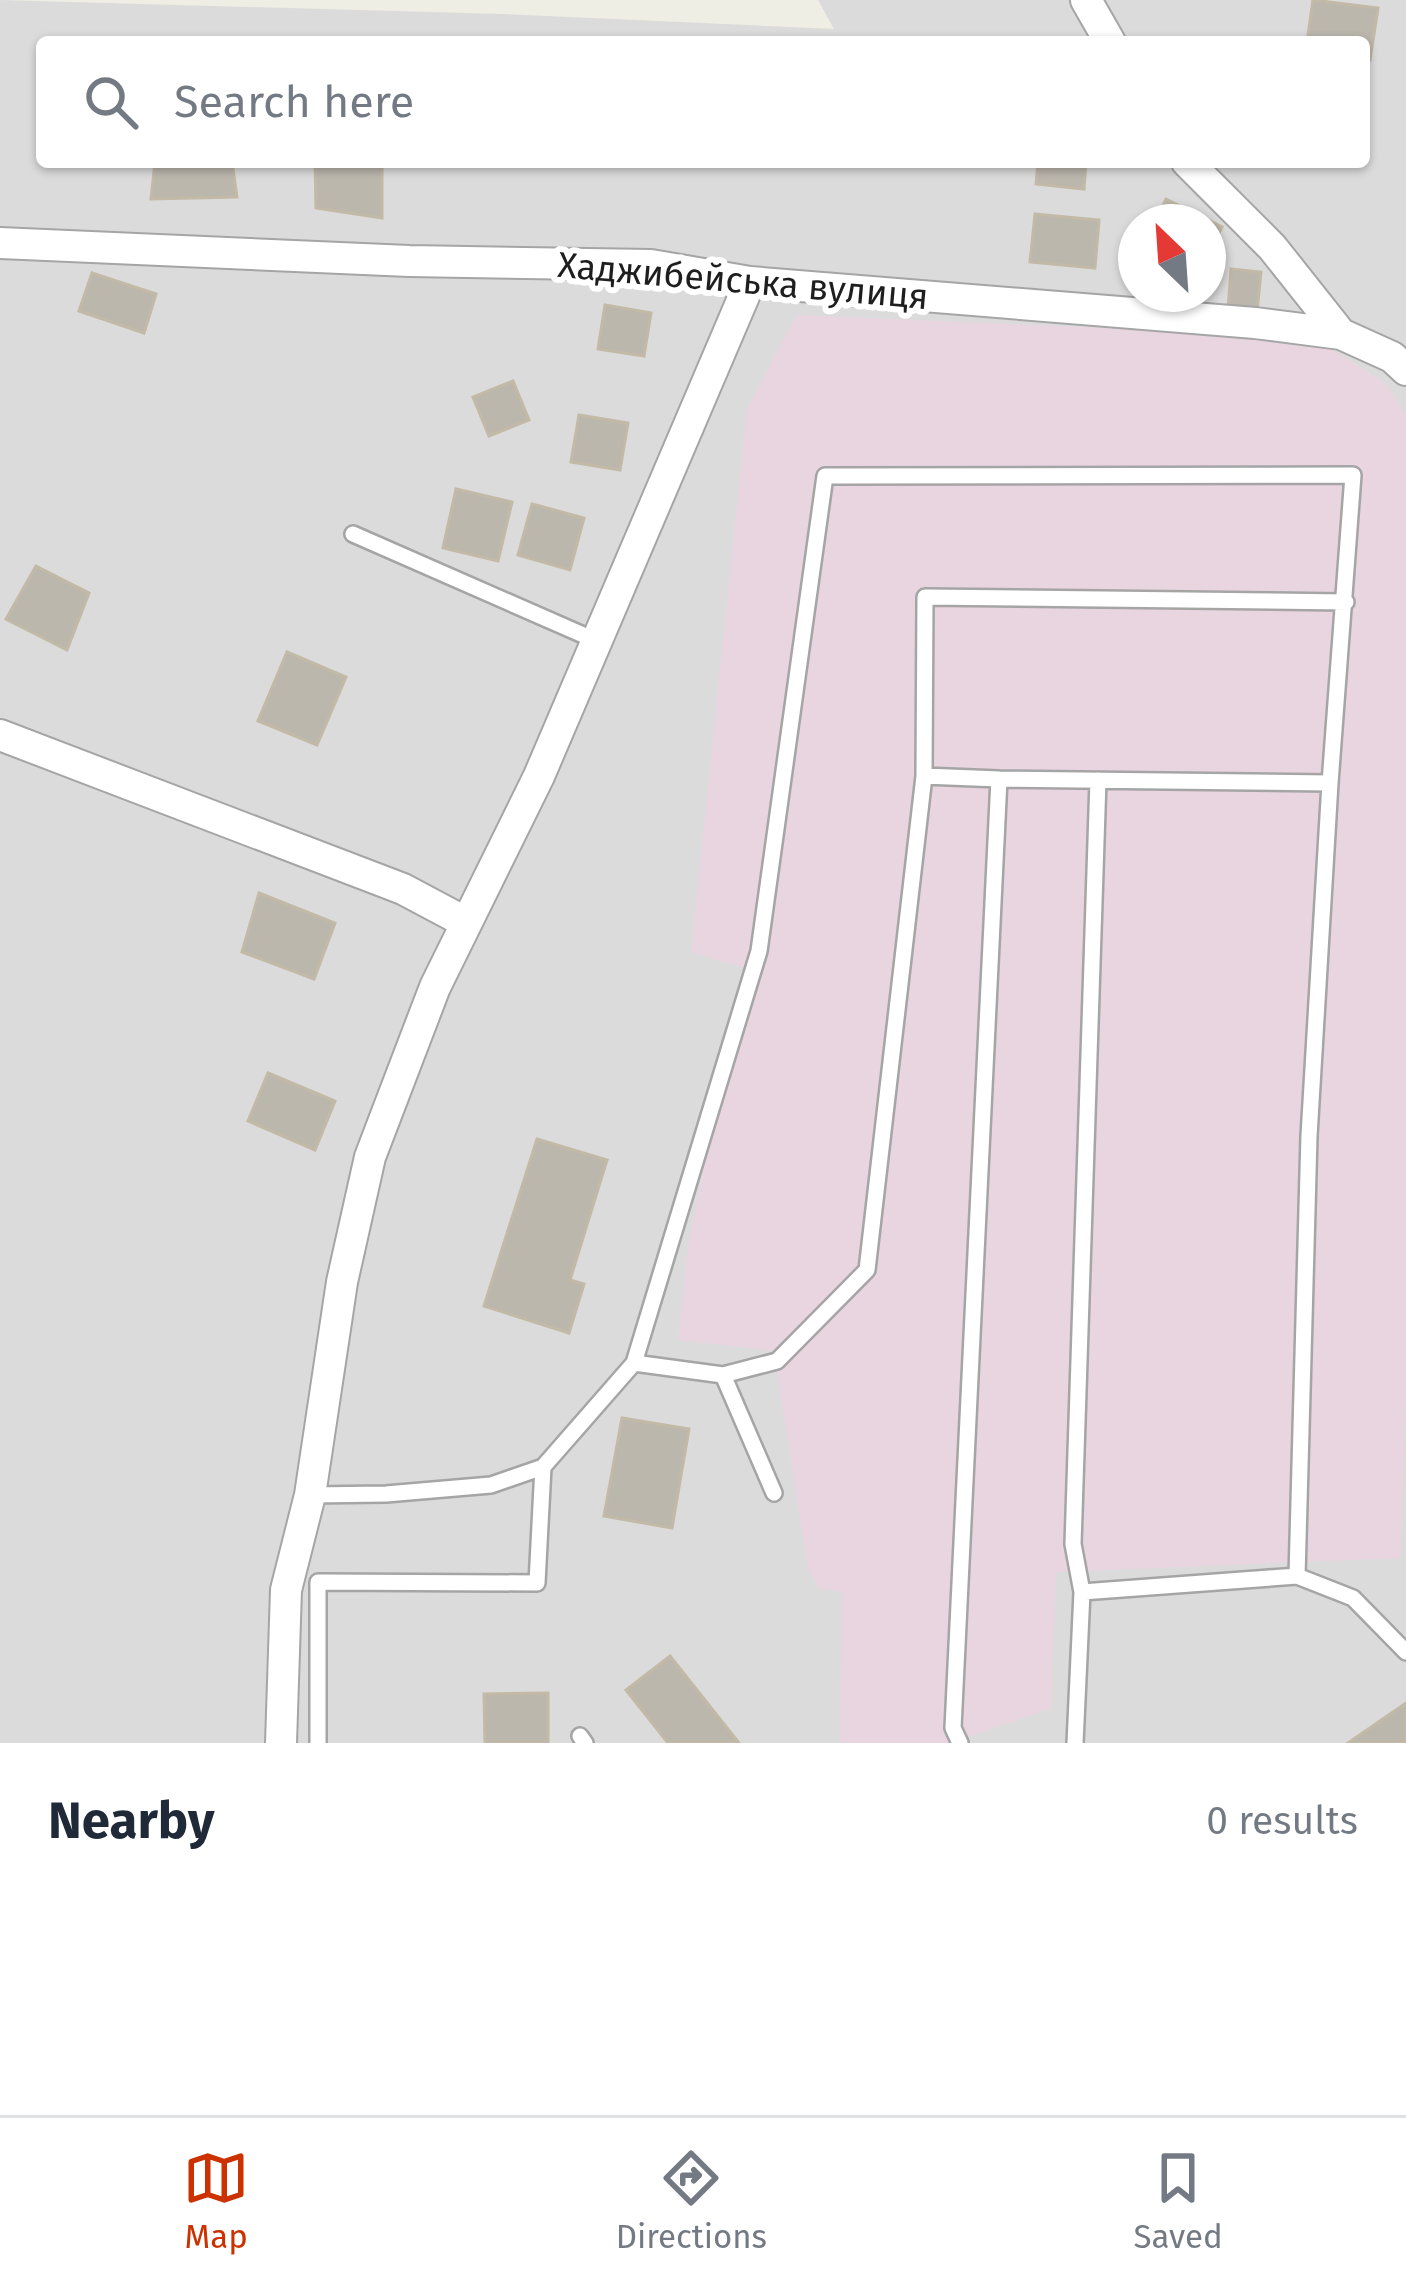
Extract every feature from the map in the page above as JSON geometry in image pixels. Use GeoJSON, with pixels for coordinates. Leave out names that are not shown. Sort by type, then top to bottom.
{"type":"FeatureCollection","features":[{"type":"Feature","properties":{"kind":"street"},"geometry":{"type":"LineString","coordinates":[[1086,0],[1107,36]]}},
{"type":"Feature","properties":{"kind":"street"},"geometry":{"type":"LineString","coordinates":[[1193,168],[1272,248],[1341,334],[1392,357],[1406,370]]}},
{"type":"Feature","properties":{"kind":"street","name":"Хаджибейська вулиця"},"geometry":{"type":"LineString","coordinates":[[0,243],[409,261],[651,265],[750,282],[1341,334]]}},
{"type":"Feature","properties":{"kind":"street"},"geometry":{"type":"LineString","coordinates":[[281,1743],[286,1590],[310,1495],[342,1282],[370,1157],[464,922],[539,776],[750,282]]}},
{"type":"Feature","properties":{"kind":"street"},"geometry":{"type":"LineString","coordinates":[[0,735],[403,889],[464,922]]}},
{"type":"Feature","properties":{"kind":"lane"},"geometry":{"type":"LineString","coordinates":[[310,1495],[491,1485],[543,1467],[634,1363],[759,951],[825,476],[1353,475],[1309,1136],[1298,1576]]}},
{"type":"Feature","properties":{"kind":"lane"},"geometry":{"type":"LineString","coordinates":[[352,534],[597,641]]}},
{"type":"Feature","properties":{"kind":"lane"},"geometry":{"type":"LineString","coordinates":[[634,1363],[723,1375],[777,1361],[867,1270],[924,776],[925,597],[1346,602]]}},
{"type":"Feature","properties":{"kind":"lane"},"geometry":{"type":"LineString","coordinates":[[924,776],[1330,783]]}},
{"type":"Feature","properties":{"kind":"lane"},"geometry":{"type":"LineString","coordinates":[[960,1743],[953,1728],[999,779]]}},
{"type":"Feature","properties":{"kind":"lane"},"geometry":{"type":"LineString","coordinates":[[1075,1743],[1082,1592],[1073,1544],[1098,780]]}},
{"type":"Feature","properties":{"kind":"lane"},"geometry":{"type":"LineString","coordinates":[[723,1375],[774,1493]]}},
{"type":"Feature","properties":{"kind":"lane"},"geometry":{"type":"LineString","coordinates":[[318,1743],[319,1582],[537,1583],[543,1467]]}},
{"type":"Feature","properties":{"kind":"lane"},"geometry":{"type":"LineString","coordinates":[[1082,1592],[1298,1576],[1353,1598],[1406,1652]]}},
{"type":"Feature","properties":{"kind":"shaded area"},"geometry":{"type":"Polygon","coordinates":[[[0,0],[834,29],[818,0],[1406,0],[1406,1743],[0,1743],[0,0]]]}},
{"type":"Feature","properties":{"kind":"shaded area"},"geometry":{"type":"Polygon","coordinates":[[[797,315],[1311,337],[1384,382],[1406,414],[1406,1397],[1400,1558],[1056,1572],[1051,1708],[951,1743],[840,1743],[842,1592],[819,1589],[808,1569],[774,1351],[678,1340],[689,1241],[744,968],[691,952],[747,409],[797,315]]]}},
{"type":"Feature","properties":{"kind":"building"},"geometry":{"type":"Polygon","coordinates":[[[1313,0],[1378,8],[1370,60],[1370,36],[1308,36],[1313,0]]]}},
{"type":"Feature","properties":{"kind":"building"},"geometry":{"type":"Polygon","coordinates":[[[154,168],[233,168],[237,197],[151,199],[154,168]]]}},
{"type":"Feature","properties":{"kind":"building"},"geometry":{"type":"Polygon","coordinates":[[[315,168],[382,168],[382,218],[316,208],[315,168]]]}},
{"type":"Feature","properties":{"kind":"building"},"geometry":{"type":"Polygon","coordinates":[[[1037,168],[1086,168],[1084,189],[1036,184],[1037,168]]]}},
{"type":"Feature","properties":{"kind":"building"},"geometry":{"type":"Polygon","coordinates":[[[1035,214],[1099,220],[1095,268],[1030,262],[1035,214]]]}},
{"type":"Feature","properties":{"kind":"building"},"geometry":{"type":"Polygon","coordinates":[[[1231,269],[1261,272],[1257,312],[1228,309],[1231,269]]]}},
{"type":"Feature","properties":{"kind":"building"},"geometry":{"type":"Polygon","coordinates":[[[92,273],[156,294],[144,333],[79,311],[92,273]]]}},
{"type":"Feature","properties":{"kind":"building"},"geometry":{"type":"Polygon","coordinates":[[[605,305],[651,313],[644,356],[598,349],[605,305]]]}},
{"type":"Feature","properties":{"kind":"building"},"geometry":{"type":"Polygon","coordinates":[[[513,381],[529,420],[489,436],[473,397],[513,381]]]}},
{"type":"Feature","properties":{"kind":"building"},"geometry":{"type":"Polygon","coordinates":[[[579,415],[628,423],[620,470],[571,462],[579,415]]]}},
{"type":"Feature","properties":{"kind":"building"},"geometry":{"type":"Polygon","coordinates":[[[456,489],[512,502],[498,561],[443,548],[456,489]]]}},
{"type":"Feature","properties":{"kind":"building"},"geometry":{"type":"Polygon","coordinates":[[[532,504],[584,518],[570,570],[518,555],[532,504]]]}},
{"type":"Feature","properties":{"kind":"building"},"geometry":{"type":"Polygon","coordinates":[[[36,566],[89,593],[67,650],[6,619],[36,566]]]}},
{"type":"Feature","properties":{"kind":"building"},"geometry":{"type":"Polygon","coordinates":[[[287,652],[346,677],[317,745],[258,721],[287,652]]]}},
{"type":"Feature","properties":{"kind":"building"},"geometry":{"type":"Polygon","coordinates":[[[259,893],[335,923],[314,979],[242,952],[259,893]]]}},
{"type":"Feature","properties":{"kind":"building"},"geometry":{"type":"Polygon","coordinates":[[[268,1073],[335,1101],[315,1150],[248,1121],[268,1073]]]}},
{"type":"Feature","properties":{"kind":"building"},"geometry":{"type":"Polygon","coordinates":[[[537,1139],[607,1160],[570,1280],[584,1284],[569,1333],[484,1306],[537,1139]]]}},
{"type":"Feature","properties":{"kind":"building"},"geometry":{"type":"Polygon","coordinates":[[[622,1418],[689,1429],[672,1528],[604,1516],[622,1418]]]}},
{"type":"Feature","properties":{"kind":"building"},"geometry":{"type":"Polygon","coordinates":[[[670,1656],[739,1743],[668,1743],[626,1690],[670,1656]]]}},
{"type":"Feature","properties":{"kind":"building"},"geometry":{"type":"Polygon","coordinates":[[[548,1693],[548,1743],[485,1743],[484,1694],[548,1693]]]}},
{"type":"Feature","properties":{"kind":"building"},"geometry":{"type":"Polygon","coordinates":[[[1406,1703],[1406,1743],[1348,1743],[1406,1703]]]}}]}
